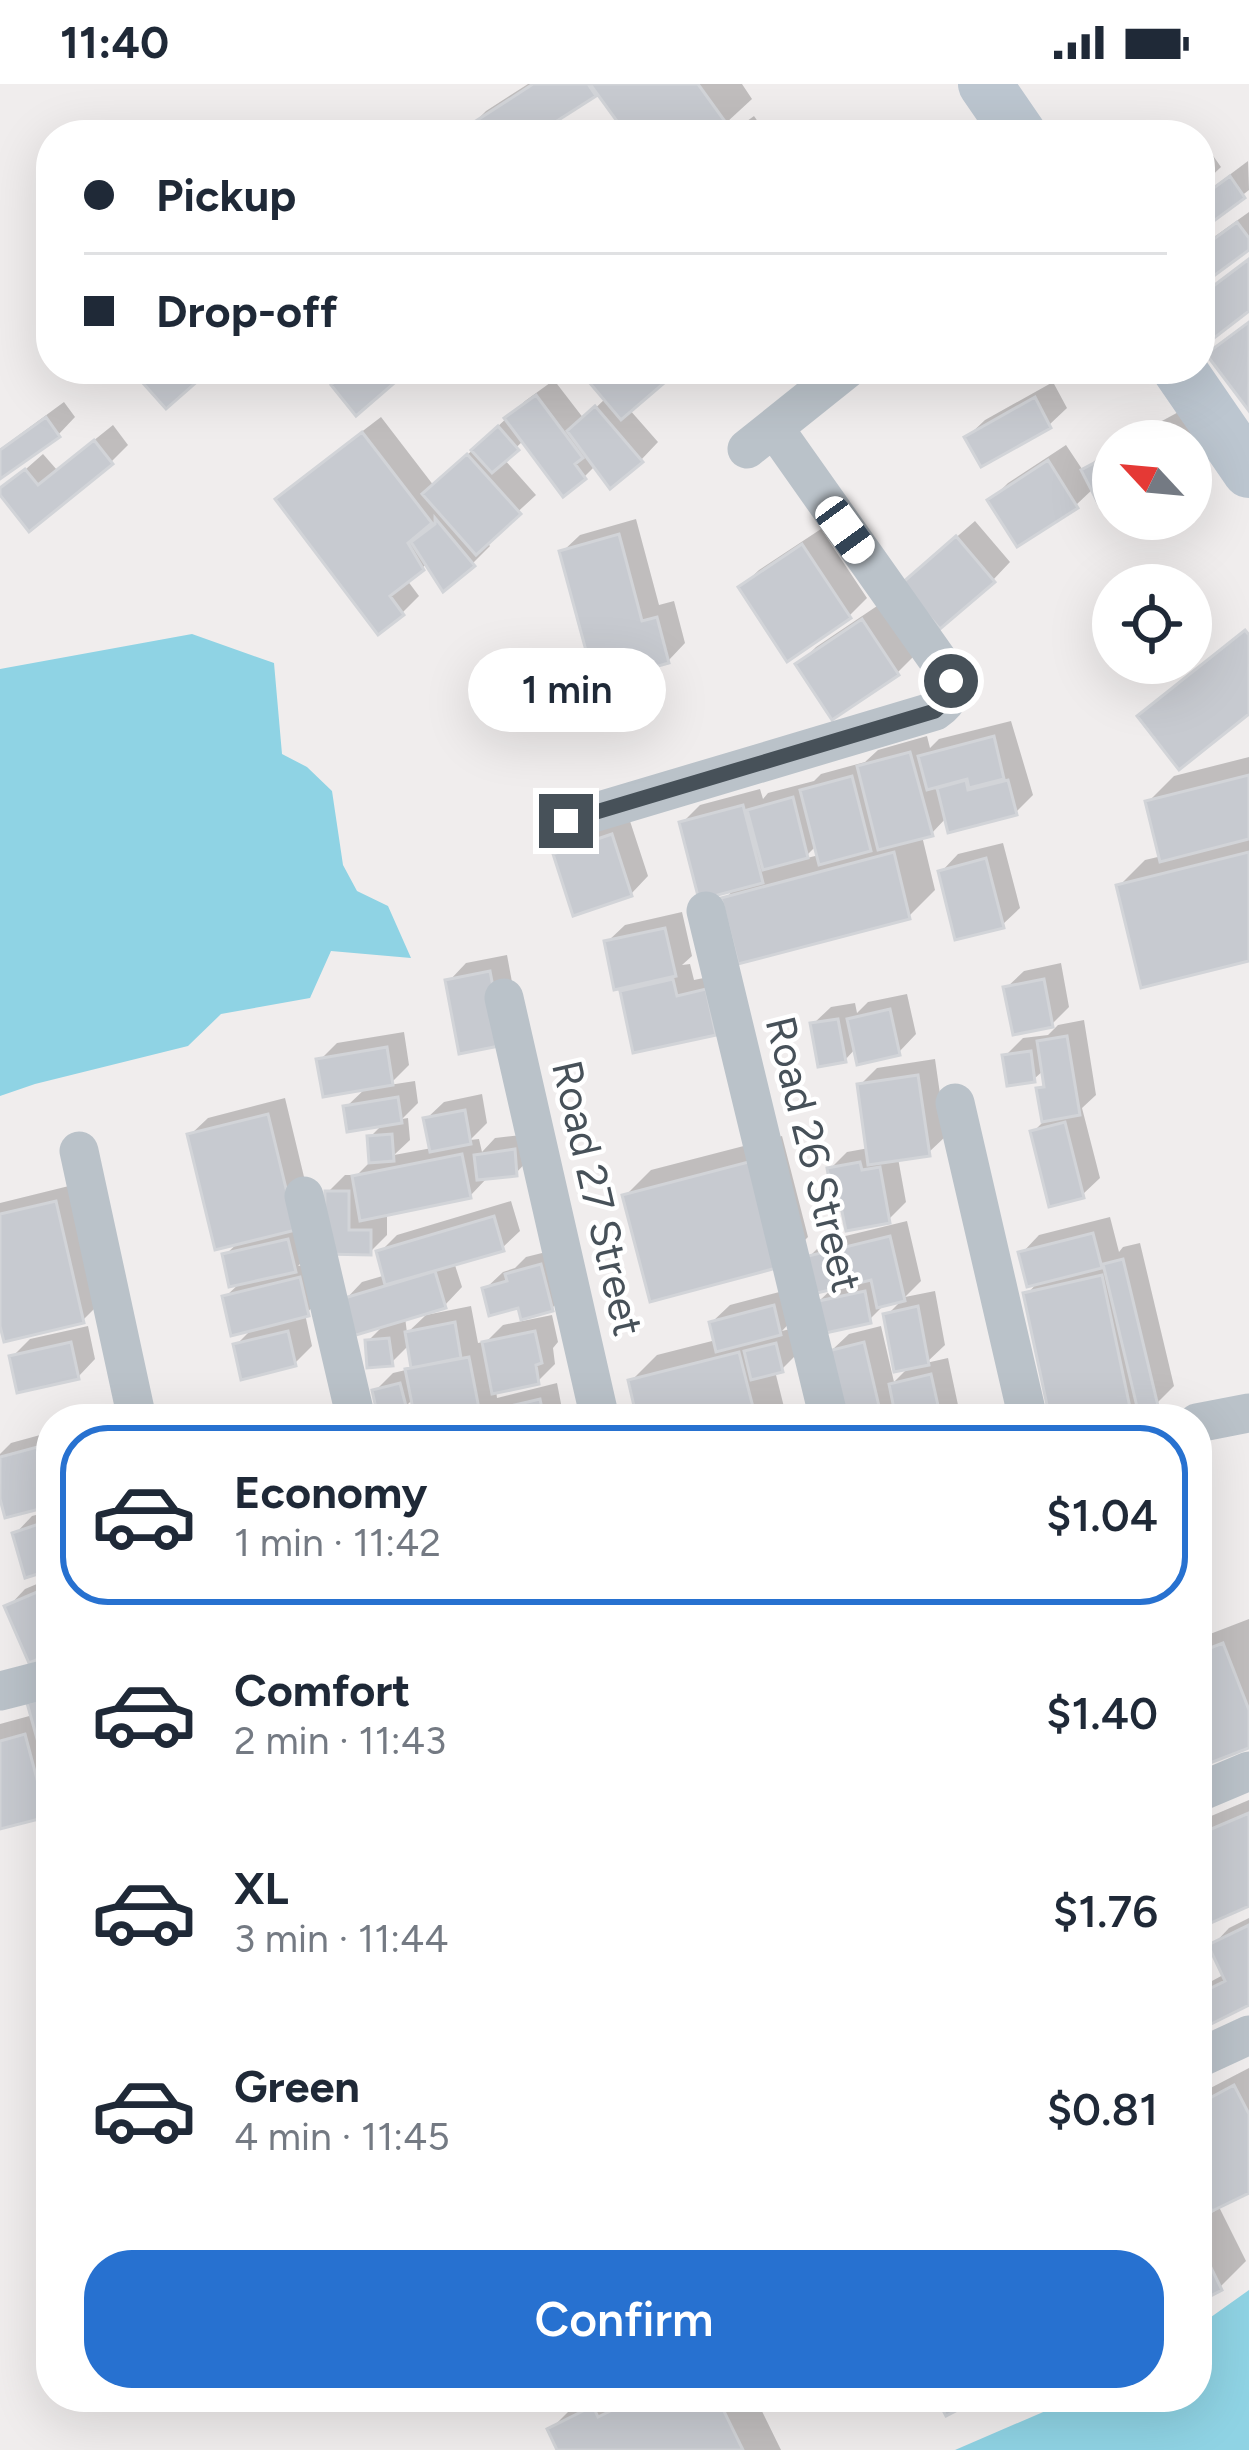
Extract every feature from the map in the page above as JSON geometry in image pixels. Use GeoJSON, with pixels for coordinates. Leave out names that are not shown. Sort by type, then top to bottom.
{"type":"FeatureCollection","features":[{"type":"Feature","properties":{"kind":"main road"},"geometry":{"type":"LineString","coordinates":[[1189,384],[1249,471]]}},
{"type":"Feature","properties":{"kind":"street"},"geometry":{"type":"LineString","coordinates":[[566,821],[935,711],[947,700],[951,691],[947,673],[760,439],[828,384]]}},
{"type":"Feature","properties":{"kind":"street","name":"Road 26 Street"},"geometry":{"type":"LineString","coordinates":[[706,911],[825,1404]]}},
{"type":"Feature","properties":{"kind":"street","name":"Road 27 Street"},"geometry":{"type":"LineString","coordinates":[[504,998],[572,1404]]}},
{"type":"Feature","properties":{"kind":"street"},"geometry":{"type":"LineString","coordinates":[[955,1103],[1025,1404]]}},
{"type":"Feature","properties":{"kind":"street"},"geometry":{"type":"LineString","coordinates":[[80,1150],[134,1404]]}},
{"type":"Feature","properties":{"kind":"street"},"geometry":{"type":"LineString","coordinates":[[304,1196],[353,1404]]}},
{"type":"Feature","properties":{"kind":"street"},"geometry":{"type":"LineString","coordinates":[[1212,1420],[1249,1413]]}},
{"type":"Feature","properties":{"kind":"street"},"geometry":{"type":"LineString","coordinates":[[0,1691],[36,1682]]}},
{"type":"Feature","properties":{"kind":"street"},"geometry":{"type":"LineString","coordinates":[[1212,1786],[1249,1772]]}},
{"type":"Feature","properties":{"kind":"street"},"geometry":{"type":"LineString","coordinates":[[1212,2052],[1249,2035]]}},
{"type":"Feature","properties":{"kind":"water"},"geometry":{"type":"Polygon","coordinates":[[[192,634],[274,663],[282,754],[307,767],[332,791],[343,865],[357,891],[388,906],[411,958],[331,951],[310,998],[221,1014],[188,1046],[0,1096],[0,669],[192,634]]]}},
{"type":"Feature","properties":{"kind":"water"},"geometry":{"type":"Polygon","coordinates":[[[1249,2290],[1249,2450],[955,2450],[1043,2412],[1212,2412],[1212,2316],[1249,2290]]]}},
{"type":"Feature","properties":{"kind":"building"},"geometry":{"type":"Polygon","coordinates":[[[533,84],[588,84],[596,96],[558,120],[477,120],[533,84]]]}},
{"type":"Feature","properties":{"kind":"building"},"geometry":{"type":"Polygon","coordinates":[[[590,84],[698,84],[724,120],[616,120],[590,84]]]}},
{"type":"Feature","properties":{"kind":"building"},"geometry":{"type":"Polygon","coordinates":[[[1230,176],[1245,198],[1215,220],[1215,187],[1230,176]]]}},
{"type":"Feature","properties":{"kind":"building"},"geometry":{"type":"Polygon","coordinates":[[[1237,222],[1249,238],[1249,250],[1215,275],[1215,238],[1237,222]]]}},
{"type":"Feature","properties":{"kind":"building"},"geometry":{"type":"Polygon","coordinates":[[[1249,259],[1249,311],[1215,337],[1215,285],[1249,259]]]}},
{"type":"Feature","properties":{"kind":"building"},"geometry":{"type":"Polygon","coordinates":[[[1249,322],[1249,411],[1215,366],[1215,347],[1249,322]]]}},
{"type":"Feature","properties":{"kind":"building"},"geometry":{"type":"Polygon","coordinates":[[[144,384],[194,384],[166,409],[144,384]]]}},
{"type":"Feature","properties":{"kind":"building"},"geometry":{"type":"Polygon","coordinates":[[[332,384],[393,384],[356,416],[332,384]]]}},
{"type":"Feature","properties":{"kind":"building"},"geometry":{"type":"Polygon","coordinates":[[[591,384],[663,384],[621,420],[591,384]]]}},
{"type":"Feature","properties":{"kind":"building"},"geometry":{"type":"Polygon","coordinates":[[[536,395],[583,458],[575,464],[586,479],[563,497],[504,418],[536,395]]]}},
{"type":"Feature","properties":{"kind":"building"},"geometry":{"type":"Polygon","coordinates":[[[1035,397],[1051,428],[981,467],[964,437],[1035,397]]]}},
{"type":"Feature","properties":{"kind":"building"},"geometry":{"type":"Polygon","coordinates":[[[595,406],[643,462],[610,489],[567,431],[595,406]]]}},
{"type":"Feature","properties":{"kind":"building"},"geometry":{"type":"Polygon","coordinates":[[[46,417],[60,437],[0,479],[0,450],[46,417]]]}},
{"type":"Feature","properties":{"kind":"building"},"geometry":{"type":"Polygon","coordinates":[[[498,426],[519,450],[492,473],[471,450],[498,426]]]}},
{"type":"Feature","properties":{"kind":"building"},"geometry":{"type":"Polygon","coordinates":[[[362,432],[432,523],[408,543],[424,570],[390,596],[404,615],[378,635],[275,499],[362,432]]]}},
{"type":"Feature","properties":{"kind":"building"},"geometry":{"type":"Polygon","coordinates":[[[94,440],[113,464],[29,532],[0,495],[0,488],[25,469],[38,485],[94,440]]]}},
{"type":"Feature","properties":{"kind":"building"},"geometry":{"type":"Polygon","coordinates":[[[467,454],[521,514],[476,555],[422,494],[467,454]]]}},
{"type":"Feature","properties":{"kind":"building"},"geometry":{"type":"Polygon","coordinates":[[[1048,460],[1078,508],[1017,547],[987,500],[1048,460]]]}},
{"type":"Feature","properties":{"kind":"building"},"geometry":{"type":"Polygon","coordinates":[[[1092,464],[1092,491],[1081,470],[1092,464]]]}},
{"type":"Feature","properties":{"kind":"building"},"geometry":{"type":"Polygon","coordinates":[[[435,518],[475,566],[443,592],[411,542],[435,524],[435,518]]]}},
{"type":"Feature","properties":{"kind":"building"},"geometry":{"type":"Polygon","coordinates":[[[619,534],[642,621],[657,617],[669,663],[595,684],[559,551],[619,534]]]}},
{"type":"Feature","properties":{"kind":"building"},"geometry":{"type":"Polygon","coordinates":[[[956,536],[995,582],[940,629],[901,584],[956,536]]]}},
{"type":"Feature","properties":{"kind":"building"},"geometry":{"type":"Polygon","coordinates":[[[802,544],[851,618],[787,662],[738,587],[802,544]]]}},
{"type":"Feature","properties":{"kind":"building"},"geometry":{"type":"Polygon","coordinates":[[[862,619],[899,675],[832,720],[795,664],[862,619]]]}},
{"type":"Feature","properties":{"kind":"building"},"geometry":{"type":"Polygon","coordinates":[[[1245,630],[1249,635],[1249,714],[1179,770],[1137,716],[1177,684],[1212,684],[1212,656],[1245,630]]]}},
{"type":"Feature","properties":{"kind":"building"},"geometry":{"type":"Polygon","coordinates":[[[994,736],[1004,779],[969,788],[967,779],[927,790],[918,756],[994,736]]]}},
{"type":"Feature","properties":{"kind":"building"},"geometry":{"type":"Polygon","coordinates":[[[910,752],[933,836],[878,850],[857,766],[910,752]]]}},
{"type":"Feature","properties":{"kind":"building"},"geometry":{"type":"Polygon","coordinates":[[[1249,775],[1249,839],[1160,862],[1145,801],[1249,775]]]}},
{"type":"Feature","properties":{"kind":"building"},"geometry":{"type":"Polygon","coordinates":[[[852,776],[871,851],[819,865],[800,790],[852,776]]]}},
{"type":"Feature","properties":{"kind":"building"},"geometry":{"type":"Polygon","coordinates":[[[966,780],[968,790],[1008,780],[1017,815],[948,833],[937,788],[966,780]]]}},
{"type":"Feature","properties":{"kind":"building"},"geometry":{"type":"Polygon","coordinates":[[[793,797],[808,858],[763,870],[747,810],[793,797]]]}},
{"type":"Feature","properties":{"kind":"building"},"geometry":{"type":"Polygon","coordinates":[[[743,805],[763,883],[699,900],[679,822],[743,805]]]}},
{"type":"Feature","properties":{"kind":"building"},"geometry":{"type":"Polygon","coordinates":[[[612,834],[632,896],[573,916],[553,854],[612,834]]]}},
{"type":"Feature","properties":{"kind":"building"},"geometry":{"type":"Polygon","coordinates":[[[894,852],[910,919],[738,964],[721,898],[894,852]]]}},
{"type":"Feature","properties":{"kind":"building"},"geometry":{"type":"Polygon","coordinates":[[[1249,852],[1249,961],[1141,988],[1116,885],[1249,852]]]}},
{"type":"Feature","properties":{"kind":"building"},"geometry":{"type":"Polygon","coordinates":[[[986,858],[1004,928],[955,940],[938,871],[986,858]]]}},
{"type":"Feature","properties":{"kind":"building"},"geometry":{"type":"Polygon","coordinates":[[[665,928],[676,976],[614,990],[604,941],[665,928]]]}},
{"type":"Feature","properties":{"kind":"building"},"geometry":{"type":"Polygon","coordinates":[[[490,971],[504,1045],[459,1054],[445,980],[490,971]]]}},
{"type":"Feature","properties":{"kind":"building"},"geometry":{"type":"Polygon","coordinates":[[[673,979],[677,996],[706,989],[716,1035],[633,1053],[620,991],[673,979]]]}},
{"type":"Feature","properties":{"kind":"building"},"geometry":{"type":"Polygon","coordinates":[[[1044,979],[1053,1027],[1013,1035],[1003,987],[1044,979]]]}},
{"type":"Feature","properties":{"kind":"building"},"geometry":{"type":"Polygon","coordinates":[[[890,1009],[900,1055],[857,1065],[847,1019],[890,1009]]]}},
{"type":"Feature","properties":{"kind":"building"},"geometry":{"type":"Polygon","coordinates":[[[838,1019],[846,1062],[818,1067],[810,1023],[838,1019]]]}},
{"type":"Feature","properties":{"kind":"building"},"geometry":{"type":"Polygon","coordinates":[[[1067,1036],[1080,1115],[1042,1122],[1036,1088],[1044,1087],[1037,1041],[1067,1036]]]}},
{"type":"Feature","properties":{"kind":"building"},"geometry":{"type":"Polygon","coordinates":[[[387,1047],[393,1085],[323,1097],[316,1059],[387,1047]]]}},
{"type":"Feature","properties":{"kind":"building"},"geometry":{"type":"Polygon","coordinates":[[[1031,1051],[1035,1082],[1007,1086],[1002,1055],[1031,1051]]]}},
{"type":"Feature","properties":{"kind":"building"},"geometry":{"type":"Polygon","coordinates":[[[918,1075],[930,1156],[868,1165],[857,1084],[918,1075]]]}},
{"type":"Feature","properties":{"kind":"building"},"geometry":{"type":"Polygon","coordinates":[[[398,1097],[402,1123],[347,1132],[343,1106],[398,1097]]]}},
{"type":"Feature","properties":{"kind":"building"},"geometry":{"type":"Polygon","coordinates":[[[465,1110],[471,1144],[430,1152],[423,1118],[465,1110]]]}},
{"type":"Feature","properties":{"kind":"building"},"geometry":{"type":"Polygon","coordinates":[[[268,1114],[296,1230],[215,1250],[187,1134],[268,1114]]]}},
{"type":"Feature","properties":{"kind":"building"},"geometry":{"type":"Polygon","coordinates":[[[1065,1122],[1084,1198],[1049,1207],[1030,1131],[1065,1122]]]}},
{"type":"Feature","properties":{"kind":"building"},"geometry":{"type":"Polygon","coordinates":[[[392,1134],[394,1161],[369,1163],[367,1136],[392,1134]]]}},
{"type":"Feature","properties":{"kind":"building"},"geometry":{"type":"Polygon","coordinates":[[[515,1149],[517,1176],[477,1180],[474,1155],[515,1149]]]}},
{"type":"Feature","properties":{"kind":"building"},"geometry":{"type":"Polygon","coordinates":[[[462,1154],[471,1198],[360,1221],[352,1176],[462,1154]]]}},
{"type":"Feature","properties":{"kind":"building"},"geometry":{"type":"Polygon","coordinates":[[[756,1160],[784,1266],[650,1302],[622,1195],[756,1160]]]}},
{"type":"Feature","properties":{"kind":"building"},"geometry":{"type":"Polygon","coordinates":[[[860,1162],[862,1170],[880,1167],[890,1223],[846,1231],[841,1207],[834,1209],[827,1168],[860,1162]]]}},
{"type":"Feature","properties":{"kind":"building"},"geometry":{"type":"Polygon","coordinates":[[[325,1191],[349,1191],[349,1230],[371,1230],[371,1255],[324,1254],[325,1191]]]}},
{"type":"Feature","properties":{"kind":"building"},"geometry":{"type":"Polygon","coordinates":[[[56,1201],[84,1323],[4,1342],[0,1214],[56,1201]]]}},
{"type":"Feature","properties":{"kind":"building"},"geometry":{"type":"Polygon","coordinates":[[[494,1216],[504,1251],[385,1285],[376,1251],[494,1216]]]}},
{"type":"Feature","properties":{"kind":"building"},"geometry":{"type":"Polygon","coordinates":[[[1093,1233],[1102,1268],[1027,1287],[1018,1252],[1093,1233]]]}},
{"type":"Feature","properties":{"kind":"building"},"geometry":{"type":"Polygon","coordinates":[[[890,1236],[905,1301],[877,1308],[871,1280],[813,1294],[804,1257],[890,1236]]]}},
{"type":"Feature","properties":{"kind":"building"},"geometry":{"type":"Polygon","coordinates":[[[288,1239],[296,1272],[229,1287],[222,1254],[288,1239]]]}},
{"type":"Feature","properties":{"kind":"building"},"geometry":{"type":"Polygon","coordinates":[[[1123,1259],[1158,1404],[1136,1404],[1103,1264],[1123,1259]]]}},
{"type":"Feature","properties":{"kind":"building"},"geometry":{"type":"Polygon","coordinates":[[[541,1264],[553,1311],[521,1320],[518,1308],[489,1316],[482,1288],[507,1281],[505,1274],[541,1264]]]}},
{"type":"Feature","properties":{"kind":"building"},"geometry":{"type":"Polygon","coordinates":[[[435,1271],[446,1308],[353,1336],[341,1299],[435,1271]]]}},
{"type":"Feature","properties":{"kind":"building"},"geometry":{"type":"Polygon","coordinates":[[[1102,1275],[1129,1404],[1047,1404],[1023,1293],[1102,1275]]]}},
{"type":"Feature","properties":{"kind":"building"},"geometry":{"type":"Polygon","coordinates":[[[300,1277],[309,1316],[231,1336],[222,1296],[300,1277]]]}},
{"type":"Feature","properties":{"kind":"building"},"geometry":{"type":"Polygon","coordinates":[[[865,1291],[871,1323],[821,1334],[814,1302],[865,1291]]]}},
{"type":"Feature","properties":{"kind":"building"},"geometry":{"type":"Polygon","coordinates":[[[774,1305],[781,1335],[716,1352],[709,1322],[774,1305]]]}},
{"type":"Feature","properties":{"kind":"building"},"geometry":{"type":"Polygon","coordinates":[[[918,1306],[929,1365],[894,1372],[883,1314],[918,1306]]]}},
{"type":"Feature","properties":{"kind":"building"},"geometry":{"type":"Polygon","coordinates":[[[455,1322],[461,1358],[411,1368],[405,1332],[455,1322]]]}},
{"type":"Feature","properties":{"kind":"building"},"geometry":{"type":"Polygon","coordinates":[[[288,1331],[296,1366],[241,1380],[233,1344],[288,1331]]]}},
{"type":"Feature","properties":{"kind":"building"},"geometry":{"type":"Polygon","coordinates":[[[535,1331],[542,1363],[536,1365],[539,1384],[492,1394],[482,1342],[535,1331]]]}},
{"type":"Feature","properties":{"kind":"building"},"geometry":{"type":"Polygon","coordinates":[[[389,1338],[393,1366],[367,1368],[365,1340],[389,1338]]]}},
{"type":"Feature","properties":{"kind":"building"},"geometry":{"type":"Polygon","coordinates":[[[71,1342],[79,1379],[17,1393],[9,1356],[71,1342]]]}},
{"type":"Feature","properties":{"kind":"building"},"geometry":{"type":"Polygon","coordinates":[[[864,1342],[878,1404],[840,1404],[828,1351],[864,1342]]]}},
{"type":"Feature","properties":{"kind":"building"},"geometry":{"type":"Polygon","coordinates":[[[776,1343],[783,1372],[751,1380],[744,1351],[776,1343]]]}},
{"type":"Feature","properties":{"kind":"building"},"geometry":{"type":"Polygon","coordinates":[[[739,1352],[752,1404],[634,1404],[628,1380],[739,1352]]]}},
{"type":"Feature","properties":{"kind":"building"},"geometry":{"type":"Polygon","coordinates":[[[469,1357],[478,1404],[412,1404],[405,1369],[469,1357]]]}},
{"type":"Feature","properties":{"kind":"building"},"geometry":{"type":"Polygon","coordinates":[[[931,1374],[938,1404],[893,1404],[889,1384],[931,1374]]]}},
{"type":"Feature","properties":{"kind":"building"},"geometry":{"type":"Polygon","coordinates":[[[400,1383],[405,1404],[375,1404],[372,1390],[400,1383]]]}},
{"type":"Feature","properties":{"kind":"building"},"geometry":{"type":"Polygon","coordinates":[[[36,1447],[36,1510],[5,1518],[0,1457],[36,1447]]]}},
{"type":"Feature","properties":{"kind":"building"},"geometry":{"type":"Polygon","coordinates":[[[36,1525],[36,1575],[25,1578],[12,1533],[36,1525]]]}},
{"type":"Feature","properties":{"kind":"building"},"geometry":{"type":"Polygon","coordinates":[[[36,1592],[36,1660],[29,1663],[4,1606],[36,1592]]]}},
{"type":"Feature","properties":{"kind":"building"},"geometry":{"type":"Polygon","coordinates":[[[1223,1643],[1249,1710],[1249,1748],[1212,1762],[1212,1647],[1223,1643]]]}},
{"type":"Feature","properties":{"kind":"building"},"geometry":{"type":"Polygon","coordinates":[[[36,1700],[36,1735],[27,1703],[36,1700]]]}},
{"type":"Feature","properties":{"kind":"building"},"geometry":{"type":"Polygon","coordinates":[[[25,1734],[36,1776],[36,1820],[0,1829],[0,1741],[25,1734]]]}},
{"type":"Feature","properties":{"kind":"building"},"geometry":{"type":"Polygon","coordinates":[[[1249,1813],[1249,1906],[1212,1922],[1212,1829],[1249,1813]]]}},
{"type":"Feature","properties":{"kind":"building"},"geometry":{"type":"Polygon","coordinates":[[[1249,1925],[1249,2005],[1212,2024],[1212,1988],[1225,1981],[1212,1943],[1249,1925]]]}},
{"type":"Feature","properties":{"kind":"building"},"geometry":{"type":"Polygon","coordinates":[[[1234,2085],[1249,2114],[1249,2193],[1212,2211],[1212,2097],[1234,2085]]]}},
{"type":"Feature","properties":{"kind":"building"},"geometry":{"type":"Polygon","coordinates":[[[1212,2270],[1222,2290],[1212,2295],[1212,2270]]]}},
{"type":"Feature","properties":{"kind":"building"},"geometry":{"type":"Polygon","coordinates":[[[581,2412],[596,2412],[598,2417],[608,2412],[724,2412],[743,2450],[557,2450],[547,2429],[581,2412]]]}},
{"type":"Feature","properties":{"kind":"route"},"geometry":{"type":"LineString","coordinates":[[566,821],[935,711],[947,700],[951,681]]}}]}
